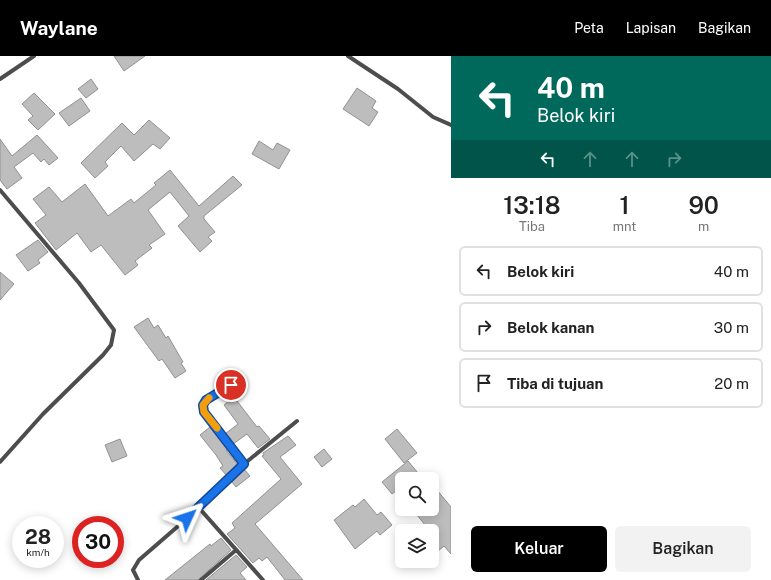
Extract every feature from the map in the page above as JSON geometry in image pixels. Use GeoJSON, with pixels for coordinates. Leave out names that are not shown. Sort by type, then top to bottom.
{"type":"FeatureCollection","features":[{"type":"Feature","properties":{"kind":"street"},"geometry":{"type":"LineString","coordinates":[[0,79],[34,56]]}},
{"type":"Feature","properties":{"kind":"street"},"geometry":{"type":"LineString","coordinates":[[348,56],[398,89],[433,117],[451,125]]}},
{"type":"Feature","properties":{"kind":"street"},"geometry":{"type":"LineString","coordinates":[[0,190],[79,283],[114,330],[112,345],[43,414],[0,462]]}},
{"type":"Feature","properties":{"kind":"street"},"geometry":{"type":"LineString","coordinates":[[231,385],[206,400],[203,405],[204,412],[244,464]]}},
{"type":"Feature","properties":{"kind":"street"},"geometry":{"type":"LineString","coordinates":[[138,580],[133,570],[139,560],[199,508],[244,464],[297,421]]}},
{"type":"Feature","properties":{"kind":"street"},"geometry":{"type":"LineString","coordinates":[[199,508],[263,580]]}},
{"type":"Feature","properties":{"kind":"street"},"geometry":{"type":"LineString","coordinates":[[201,580],[236,550]]}},
{"type":"Feature","properties":{"kind":"building"},"geometry":{"type":"Polygon","coordinates":[[[114,56],[145,56],[124,71],[114,56]]]}},
{"type":"Feature","properties":{"kind":"building"},"geometry":{"type":"Polygon","coordinates":[[[91,79],[98,89],[86,98],[78,89],[91,79]]]}},
{"type":"Feature","properties":{"kind":"building"},"geometry":{"type":"Polygon","coordinates":[[[357,88],[376,101],[372,108],[378,112],[369,126],[343,109],[357,88]]]}},
{"type":"Feature","properties":{"kind":"building"},"geometry":{"type":"Polygon","coordinates":[[[34,93],[55,114],[38,130],[28,120],[33,116],[22,104],[34,93]]]}},
{"type":"Feature","properties":{"kind":"building"},"geometry":{"type":"Polygon","coordinates":[[[81,98],[90,111],[69,126],[59,113],[81,98]]]}},
{"type":"Feature","properties":{"kind":"building"},"geometry":{"type":"Polygon","coordinates":[[[149,120],[170,138],[160,149],[153,144],[134,161],[121,146],[105,162],[108,166],[95,178],[81,163],[122,123],[134,135],[149,120]]]}},
{"type":"Feature","properties":{"kind":"building"},"geometry":{"type":"Polygon","coordinates":[[[37,135],[58,158],[49,165],[44,159],[41,162],[33,153],[14,167],[22,178],[7,189],[0,180],[0,139],[12,156],[37,135]]]}},
{"type":"Feature","properties":{"kind":"building"},"geometry":{"type":"Polygon","coordinates":[[[259,141],[273,150],[277,143],[290,150],[279,169],[252,154],[259,141]]]}},
{"type":"Feature","properties":{"kind":"building"},"geometry":{"type":"Polygon","coordinates":[[[170,170],[199,206],[233,176],[242,185],[204,216],[204,219],[215,232],[208,237],[212,241],[200,252],[178,226],[189,216],[170,192],[148,210],[165,234],[149,245],[152,248],[135,261],[138,265],[125,275],[101,245],[91,252],[77,233],[56,250],[35,223],[46,215],[33,199],[49,187],[62,202],[85,184],[108,216],[131,199],[134,203],[156,185],[154,183],[170,170]]]}},
{"type":"Feature","properties":{"kind":"building"},"geometry":{"type":"Polygon","coordinates":[[[38,240],[48,252],[38,260],[40,263],[28,271],[16,255],[38,240]]]}},
{"type":"Feature","properties":{"kind":"building"},"geometry":{"type":"Polygon","coordinates":[[[0,272],[14,284],[0,300],[0,272]]]}},
{"type":"Feature","properties":{"kind":"building"},"geometry":{"type":"Polygon","coordinates":[[[148,318],[154,328],[158,325],[166,338],[168,336],[183,362],[181,363],[186,371],[175,378],[162,359],[159,361],[134,327],[148,318]]]}},
{"type":"Feature","properties":{"kind":"building"},"geometry":{"type":"Polygon","coordinates":[[[234,397],[257,427],[259,426],[270,439],[258,448],[247,434],[233,444],[225,434],[238,424],[224,405],[234,397]]]}},
{"type":"Feature","properties":{"kind":"building"},"geometry":{"type":"Polygon","coordinates":[[[210,427],[228,449],[226,450],[238,465],[227,476],[220,468],[223,466],[216,455],[200,435],[210,427]]]}},
{"type":"Feature","properties":{"kind":"building"},"geometry":{"type":"Polygon","coordinates":[[[397,429],[417,453],[404,463],[385,439],[397,429]]]}},
{"type":"Feature","properties":{"kind":"building"},"geometry":{"type":"Polygon","coordinates":[[[288,436],[296,445],[280,457],[302,484],[255,524],[303,580],[285,580],[267,557],[262,561],[259,558],[253,563],[227,534],[235,528],[232,523],[281,479],[262,456],[264,455],[263,453],[288,436]]]}},
{"type":"Feature","properties":{"kind":"building"},"geometry":{"type":"Polygon","coordinates":[[[120,439],[127,456],[112,462],[105,445],[120,439]]]}},
{"type":"Feature","properties":{"kind":"building"},"geometry":{"type":"Polygon","coordinates":[[[324,449],[332,459],[322,467],[314,457],[324,449]]]}},
{"type":"Feature","properties":{"kind":"building"},"geometry":{"type":"Polygon","coordinates":[[[408,461],[417,472],[395,472],[395,492],[392,494],[382,482],[408,461]]]}},
{"type":"Feature","properties":{"kind":"building"},"geometry":{"type":"Polygon","coordinates":[[[244,469],[250,476],[236,487],[231,481],[244,469]]]}},
{"type":"Feature","properties":{"kind":"building"},"geometry":{"type":"Polygon","coordinates":[[[439,492],[451,507],[451,554],[444,546],[439,550],[439,524],[424,524],[418,516],[439,516],[439,492]]]}},
{"type":"Feature","properties":{"kind":"building"},"geometry":{"type":"Polygon","coordinates":[[[364,499],[377,515],[381,512],[392,525],[380,535],[377,531],[355,549],[334,520],[353,505],[355,507],[364,499]]]}},
{"type":"Feature","properties":{"kind":"building"},"geometry":{"type":"Polygon","coordinates":[[[221,538],[231,550],[198,580],[165,580],[210,544],[211,546],[221,538]]]}},
{"type":"Feature","properties":{"kind":"building"},"geometry":{"type":"Polygon","coordinates":[[[236,555],[247,567],[240,573],[246,580],[206,580],[236,555]]]}},
{"type":"Feature","properties":{"kind":"slow traffic"},"geometry":{"type":"LineString","coordinates":[[209,398],[203,405],[204,412],[217,428]]}},
{"type":"Feature","properties":{"kind":"route"},"geometry":{"type":"LineString","coordinates":[[187,518],[244,464],[204,412],[203,405],[206,400],[231,385]]}}]}
